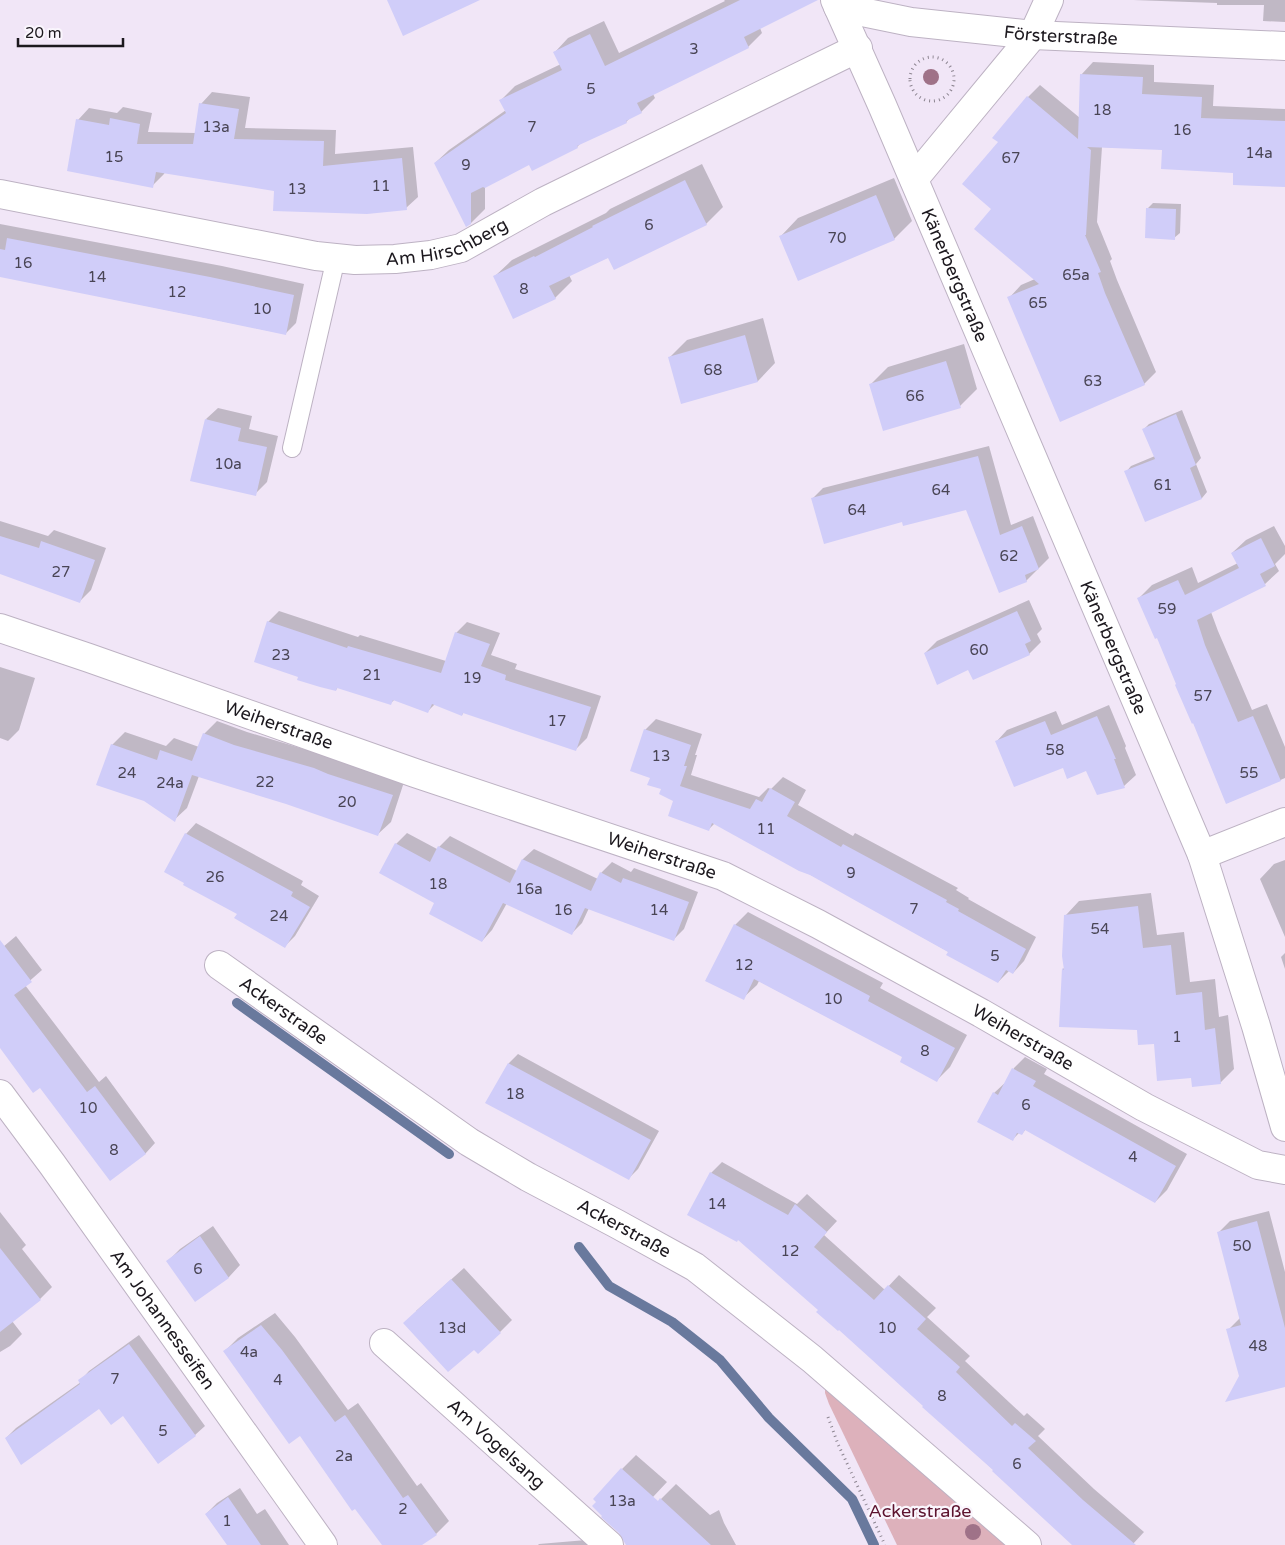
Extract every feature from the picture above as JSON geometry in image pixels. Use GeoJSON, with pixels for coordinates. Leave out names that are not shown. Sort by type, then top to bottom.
{"type":"FeatureCollection","features":[{"type":"Feature","properties":{"kind":"street"},"geometry":{"type":"LineString","coordinates":[[914,179],[1033,35],[1049,0]]}},
{"type":"Feature","properties":{"kind":"street","name":"Försterstraße"},"geometry":{"type":"LineString","coordinates":[[837,4],[910,22],[1033,35],[1285,46]]}},
{"type":"Feature","properties":{"kind":"street","name":"Känerbergstraße"},"geometry":{"type":"LineString","coordinates":[[837,4],[858,48],[1202,855],[1256,1026],[1285,1127]]}},
{"type":"Feature","properties":{"kind":"street","name":"Am Hirschberg"},"geometry":{"type":"LineString","coordinates":[[0,194],[316,256],[355,260],[396,259],[431,255],[461,248],[552,198],[858,48]]}},
{"type":"Feature","properties":{"kind":"street","name":"Weiherstraße"},"geometry":{"type":"LineString","coordinates":[[0,628],[415,773],[723,876],[818,924],[980,1012],[1144,1107],[1258,1165],[1285,1170]]}},
{"type":"Feature","properties":{"kind":"street"},"geometry":{"type":"LineString","coordinates":[[1202,855],[1285,822]]}},
{"type":"Feature","properties":{"kind":"street","name":"Ackerstraße"},"geometry":{"type":"LineString","coordinates":[[219,965],[468,1142],[528,1178],[695,1267],[812,1359],[1027,1545]]}},
{"type":"Feature","properties":{"kind":"street","name":"Am Johannesseifen"},"geometry":{"type":"LineString","coordinates":[[0,1094],[58,1172],[323,1545]]}},
{"type":"Feature","properties":{"kind":"street","name":"Am Vogelsang"},"geometry":{"type":"LineString","coordinates":[[384,1342],[609,1545]]}},
{"type":"Feature","properties":{"kind":"lane"},"geometry":{"type":"LineString","coordinates":[[292,448],[336,258]]}},
{"type":"Feature","properties":{"kind":"path"},"geometry":{"type":"LineString","coordinates":[[934,56],[941,58],[952,69],[954,83],[946,96],[933,101],[919,97],[914,92],[910,85],[910,71],[920,60],[934,56]]}},
{"type":"Feature","properties":{"kind":"path"},"geometry":{"type":"LineString","coordinates":[[825,1408],[838,1444],[885,1545]]}},
{"type":"Feature","properties":{"kind":"green space","name":"Ackerstraße"},"geometry":{"type":"Polygon","coordinates":[[[825,1385],[1013,1545],[897,1545],[829,1404],[825,1393],[825,1385]]]}},
{"type":"Feature","properties":{"kind":"building"},"geometry":{"type":"Polygon","coordinates":[[[387,0],[480,0],[403,36],[387,0]]]}},
{"type":"Feature","properties":{"kind":"building"},"geometry":{"type":"Polygon","coordinates":[[[740,0],[818,0],[744,37],[749,48],[637,103],[642,113],[626,121],[627,123],[577,146],[578,148],[532,171],[529,165],[485,188],[483,187],[471,193],[471,224],[466,227],[434,163],[506,113],[499,100],[562,70],[553,52],[590,34],[605,66],[740,0]]]}},
{"type":"Feature","properties":{"kind":"building"},"geometry":{"type":"Polygon","coordinates":[[[1080,74],[1143,77],[1142,94],[1202,97],[1201,118],[1285,121],[1285,187],[1233,185],[1233,173],[1161,169],[1162,150],[1087,147],[1091,150],[1085,235],[1101,272],[1098,273],[1105,293],[1145,385],[1060,422],[1007,297],[1039,284],[974,229],[991,209],[962,184],[998,142],[992,138],[1027,96],[1078,139],[1080,74]]]}},
{"type":"Feature","properties":{"kind":"building"},"geometry":{"type":"Polygon","coordinates":[[[199,103],[239,109],[234,139],[324,141],[323,166],[402,158],[407,210],[367,214],[273,211],[274,191],[156,172],[153,188],[67,171],[76,119],[109,125],[110,118],[140,124],[137,144],[193,144],[199,103]]]}},
{"type":"Feature","properties":{"kind":"building"},"geometry":{"type":"Polygon","coordinates":[[[685,180],[707,225],[614,270],[608,258],[549,286],[556,299],[513,319],[493,276],[535,257],[592,226],[685,180]]]}},
{"type":"Feature","properties":{"kind":"building"},"geometry":{"type":"Polygon","coordinates":[[[876,195],[895,240],[798,281],[779,236],[876,195]]]}},
{"type":"Feature","properties":{"kind":"building"},"geometry":{"type":"Polygon","coordinates":[[[1146,208],[1176,209],[1175,240],[1145,238],[1146,208]]]}},
{"type":"Feature","properties":{"kind":"building"},"geometry":{"type":"Polygon","coordinates":[[[7,238],[294,295],[286,335],[0,277],[0,249],[5,250],[7,238]]]}},
{"type":"Feature","properties":{"kind":"building"},"geometry":{"type":"Polygon","coordinates":[[[745,335],[758,382],[681,404],[668,357],[745,335]]]}},
{"type":"Feature","properties":{"kind":"building"},"geometry":{"type":"Polygon","coordinates":[[[946,361],[961,408],[883,431],[869,384],[946,361]]]}},
{"type":"Feature","properties":{"kind":"building"},"geometry":{"type":"Polygon","coordinates":[[[1176,414],[1196,465],[1190,468],[1202,499],[1145,522],[1124,471],[1155,459],[1142,429],[1176,414]]]}},
{"type":"Feature","properties":{"kind":"building"},"geometry":{"type":"Polygon","coordinates":[[[205,419],[241,428],[238,441],[267,447],[256,496],[190,481],[205,419]]]}},
{"type":"Feature","properties":{"kind":"building"},"geometry":{"type":"Polygon","coordinates":[[[978,456],[1000,535],[1022,526],[1039,569],[1025,575],[1027,582],[999,593],[966,510],[903,526],[902,522],[824,544],[811,498],[978,456]]]}},
{"type":"Feature","properties":{"kind":"building"},"geometry":{"type":"Polygon","coordinates":[[[0,536],[39,548],[41,541],[95,560],[80,603],[0,574],[0,536]]]}},
{"type":"Feature","properties":{"kind":"building"},"geometry":{"type":"Polygon","coordinates":[[[1261,538],[1275,566],[1260,574],[1266,586],[1197,620],[1205,645],[1238,722],[1253,716],[1281,781],[1226,804],[1157,638],[1155,639],[1137,598],[1178,580],[1185,595],[1239,568],[1231,553],[1261,538]]]}},
{"type":"Feature","properties":{"kind":"building"},"geometry":{"type":"Polygon","coordinates":[[[1017,611],[1031,641],[1025,644],[1030,655],[973,680],[968,670],[937,685],[924,653],[1017,611]]]}},
{"type":"Feature","properties":{"kind":"building"},"geometry":{"type":"Polygon","coordinates":[[[267,621],[347,648],[348,646],[441,673],[455,632],[490,644],[481,666],[506,675],[505,680],[591,707],[576,751],[463,713],[462,716],[432,704],[428,713],[393,700],[391,705],[337,688],[336,691],[297,680],[298,677],[254,662],[267,621]]]}},
{"type":"Feature","properties":{"kind":"building"},"geometry":{"type":"Polygon","coordinates":[[[1097,716],[1116,759],[1114,759],[1125,788],[1097,795],[1086,771],[1067,779],[1063,768],[1014,787],[995,741],[1045,721],[1051,735],[1097,716]]]}},
{"type":"Feature","properties":{"kind":"building"},"geometry":{"type":"Polygon","coordinates":[[[644,729],[691,745],[684,766],[687,766],[680,786],[750,809],[756,799],[762,802],[770,788],[795,802],[787,816],[841,847],[843,844],[947,900],[946,902],[959,909],[958,911],[1026,949],[1013,974],[1006,970],[998,983],[946,955],[948,952],[712,823],[709,831],[668,816],[673,801],[659,794],[661,789],[647,785],[650,778],[630,771],[644,729]]]}},
{"type":"Feature","properties":{"kind":"building"},"geometry":{"type":"Polygon","coordinates":[[[203,733],[234,745],[314,768],[393,795],[378,836],[286,804],[192,775],[175,822],[144,801],[96,785],[111,744],[157,760],[160,750],[192,761],[203,733]]]}},
{"type":"Feature","properties":{"kind":"building"},"geometry":{"type":"Polygon","coordinates":[[[185,833],[293,892],[291,896],[310,907],[285,948],[234,918],[237,914],[183,885],[184,883],[164,872],[185,833]]]}},
{"type":"Feature","properties":{"kind":"building"},"geometry":{"type":"Polygon","coordinates":[[[395,843],[430,862],[438,846],[510,883],[522,859],[591,891],[600,872],[621,883],[623,878],[689,902],[674,941],[585,908],[572,935],[503,903],[482,942],[429,914],[434,903],[379,873],[395,843]]]}},
{"type":"Feature","properties":{"kind":"building"},"geometry":{"type":"Polygon","coordinates":[[[1138,906],[1143,948],[1171,945],[1176,995],[1202,992],[1205,1030],[1215,1028],[1221,1084],[1192,1087],[1191,1078],[1157,1081],[1154,1044],[1138,1045],[1137,1030],[1059,1027],[1062,968],[1064,970],[1062,956],[1064,915],[1138,906]]]}},
{"type":"Feature","properties":{"kind":"building"},"geometry":{"type":"Polygon","coordinates":[[[734,924],[870,996],[868,1001],[955,1048],[937,1082],[900,1062],[902,1057],[754,979],[744,1000],[705,981],[734,924]]]}},
{"type":"Feature","properties":{"kind":"building"},"geometry":{"type":"Polygon","coordinates":[[[0,940],[32,982],[14,995],[87,1092],[95,1086],[146,1154],[110,1181],[40,1088],[33,1093],[0,1048],[0,940]]]}},
{"type":"Feature","properties":{"kind":"building"},"geometry":{"type":"Polygon","coordinates":[[[508,1063],[651,1140],[629,1180],[485,1103],[508,1063]]]}},
{"type":"Feature","properties":{"kind":"building"},"geometry":{"type":"Polygon","coordinates":[[[1012,1068],[1036,1081],[1033,1086],[1176,1166],[1155,1203],[1025,1130],[1022,1135],[1017,1133],[1013,1141],[977,1122],[993,1092],[998,1095],[1012,1068]]]}},
{"type":"Feature","properties":{"kind":"building"},"geometry":{"type":"Polygon","coordinates":[[[710,1172],[788,1215],[795,1204],[827,1232],[814,1247],[874,1300],[888,1285],[926,1319],[917,1329],[960,1367],[956,1372],[1012,1426],[1015,1423],[1036,1441],[1028,1448],[1083,1500],[1136,1545],[1072,1545],[923,1406],[839,1330],[816,1312],[818,1310],[738,1240],[737,1242],[687,1215],[710,1172]]]}},
{"type":"Feature","properties":{"kind":"building"},"geometry":{"type":"Polygon","coordinates":[[[1257,1221],[1285,1328],[1285,1387],[1225,1402],[1239,1376],[1226,1329],[1241,1325],[1217,1232],[1257,1221]]]}},
{"type":"Feature","properties":{"kind":"building"},"geometry":{"type":"Polygon","coordinates":[[[200,1236],[229,1278],[195,1302],[166,1261],[200,1236]]]}},
{"type":"Feature","properties":{"kind":"building"},"geometry":{"type":"Polygon","coordinates":[[[0,1248],[41,1300],[0,1332],[0,1248]]]}},
{"type":"Feature","properties":{"kind":"building"},"geometry":{"type":"Polygon","coordinates":[[[451,1279],[501,1333],[478,1354],[474,1350],[448,1372],[403,1323],[451,1279]]]}},
{"type":"Feature","properties":{"kind":"building"},"geometry":{"type":"Polygon","coordinates":[[[261,1325],[282,1350],[335,1422],[345,1415],[403,1498],[408,1495],[437,1535],[422,1545],[382,1545],[355,1509],[352,1511],[300,1436],[289,1444],[223,1351],[261,1325]]]}},
{"type":"Feature","properties":{"kind":"building"},"geometry":{"type":"Polygon","coordinates":[[[129,1344],[196,1436],[158,1464],[123,1416],[111,1425],[99,1409],[21,1465],[5,1438],[80,1384],[78,1380],[129,1344]]]}},
{"type":"Feature","properties":{"kind":"building"},"geometry":{"type":"Polygon","coordinates":[[[621,1468],[658,1501],[660,1498],[711,1545],[626,1545],[619,1533],[592,1506],[596,1502],[593,1499],[621,1468]]]}},
{"type":"Feature","properties":{"kind":"building"},"geometry":{"type":"Polygon","coordinates":[[[228,1497],[261,1545],[227,1545],[205,1514],[228,1497]]]}},
{"type":"Feature","properties":{"kind":"waterway"},"geometry":{"type":"LineString","coordinates":[[237,1003],[449,1154]]}},
{"type":"Feature","properties":{"kind":"waterway"},"geometry":{"type":"LineString","coordinates":[[579,1247],[609,1286],[672,1322],[720,1360],[769,1418],[852,1499],[874,1545]]}}]}
